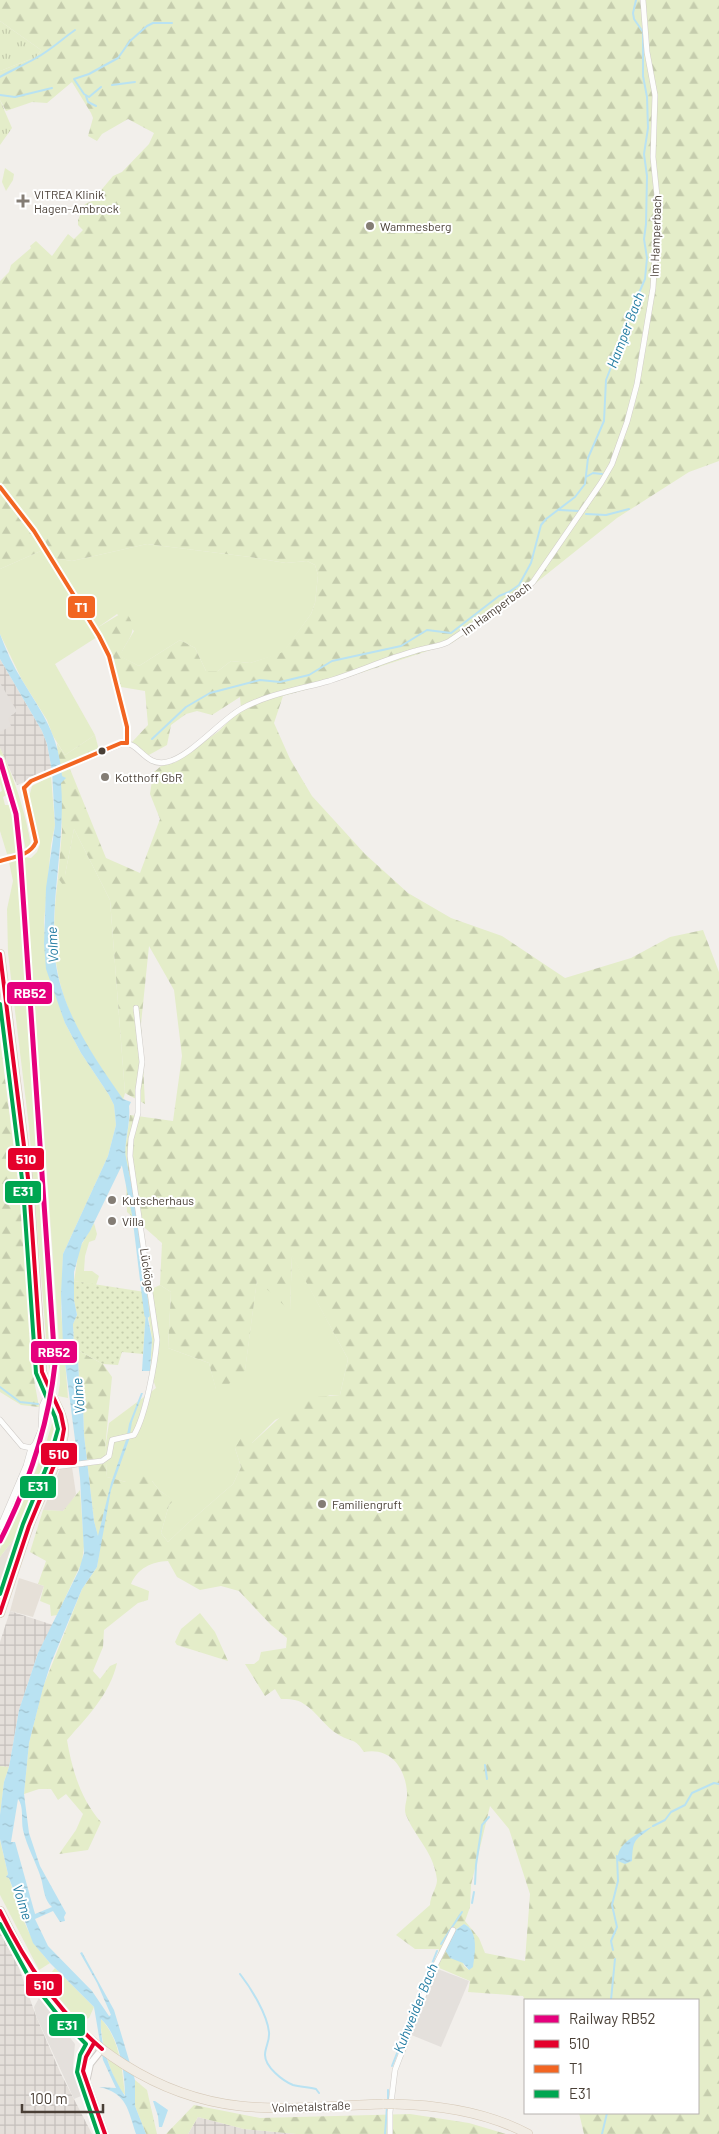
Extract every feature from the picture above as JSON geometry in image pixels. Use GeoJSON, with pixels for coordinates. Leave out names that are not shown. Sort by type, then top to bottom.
{"type":"FeatureCollection","features":[{"type":"Feature","properties":{"kind":"main road"},"geometry":{"type":"LineString","coordinates":[[0,954],[29,1186],[42,1372],[48,1393],[62,1417],[64,1428],[62,1442],[29,1525],[0,1613]]}},
{"type":"Feature","properties":{"kind":"main road","name":"Volmetalstraße"},"geometry":{"type":"LineString","coordinates":[[0,1911],[36,1978],[66,2015],[102,2050],[176,2090],[226,2104],[277,2108],[384,2104],[422,2105],[459,2110],[490,2118],[528,2134]]}},
{"type":"Feature","properties":{"kind":"street","name":"Im Hamperbach"},"geometry":{"type":"LineString","coordinates":[[0,861],[28,853],[35,847],[36,842],[24,788],[27,784],[126,742],[151,761],[170,762],[241,709],[416,650],[439,646],[448,642],[519,594],[533,582],[602,483],[612,464],[627,422],[644,348],[648,311],[653,288],[658,206],[653,157],[655,95],[647,52],[643,0]]}},
{"type":"Feature","properties":{"kind":"street","name":"Lücköge"},"geometry":{"type":"LineString","coordinates":[[53,1467],[106,1460],[109,1456],[112,1440],[132,1436],[138,1429],[154,1365],[157,1340],[130,1156],[130,1139],[138,1113],[142,1062],[136,1008]]}},
{"type":"Feature","properties":{"kind":"street"},"geometry":{"type":"LineString","coordinates":[[0,1527],[26,1466],[31,1448],[35,1444],[41,1430],[42,1406],[48,1393]]}},
{"type":"Feature","properties":{"kind":"street"},"geometry":{"type":"LineString","coordinates":[[0,1420],[22,1446],[31,1448]]}},
{"type":"Feature","properties":{"kind":"street"},"geometry":{"type":"LineString","coordinates":[[390,2134],[390,2112],[395,2070],[434,1968],[453,1930]]}},
{"type":"Feature","properties":{"kind":"street"},"geometry":{"type":"LineString","coordinates":[[94,2043],[84,2062],[83,2071],[105,2134]]}},
{"type":"Feature","properties":{"kind":"street"},"geometry":{"type":"LineString","coordinates":[[88,2082],[88,2069],[102,2050]]}},
{"type":"Feature","properties":{"kind":"shaded area"},"geometry":{"type":"Polygon","coordinates":[[[0,659],[42,731],[47,744],[52,771],[17,785],[0,748],[0,659]]]}},
{"type":"Feature","properties":{"kind":"shaded area"},"geometry":{"type":"Polygon","coordinates":[[[0,683],[17,711],[8,718],[11,726],[0,732],[0,683]]]}},
{"type":"Feature","properties":{"kind":"shaded area"},"geometry":{"type":"Polygon","coordinates":[[[72,1467],[76,1494],[70,1504],[63,1511],[43,1510],[60,1469],[72,1467]]]}},
{"type":"Feature","properties":{"kind":"shaded area"},"geometry":{"type":"Polygon","coordinates":[[[20,1531],[8,1571],[0,1596],[0,1557],[20,1531]]]}},
{"type":"Feature","properties":{"kind":"shaded area"},"geometry":{"type":"Polygon","coordinates":[[[19,1578],[44,1586],[33,1617],[10,1611],[19,1578]]]}},
{"type":"Feature","properties":{"kind":"shaded area"},"geometry":{"type":"Polygon","coordinates":[[[10,1611],[53,1625],[38,1653],[19,1710],[9,1767],[0,1766],[0,1642],[10,1611]]]}},
{"type":"Feature","properties":{"kind":"shaded area"},"geometry":{"type":"Polygon","coordinates":[[[0,1932],[19,1968],[36,2016],[60,2072],[92,2134],[0,2134],[0,1932]]]}},
{"type":"Feature","properties":{"kind":"shaded area"},"geometry":{"type":"Polygon","coordinates":[[[435,1968],[469,1981],[441,2047],[409,2034],[435,1968]]]}},
{"type":"Feature","properties":{"kind":"shaded area"},"geometry":{"type":"Polygon","coordinates":[[[39,1998],[75,2044],[73,2066],[81,2096],[74,2099],[36,2016],[34,2007],[39,1998]]]}},
{"type":"Feature","properties":{"kind":"shaded area"},"geometry":{"type":"Polygon","coordinates":[[[198,2117],[244,2129],[296,2134],[188,2134],[198,2117]]]}},
{"type":"Feature","properties":{"kind":"green space"},"geometry":{"type":"Polygon","coordinates":[[[0,0],[719,0],[719,461],[689,472],[617,518],[522,594],[452,643],[330,683],[283,696],[274,723],[290,759],[312,796],[365,854],[408,893],[451,918],[502,936],[565,978],[631,958],[670,937],[703,930],[719,972],[719,2134],[584,2134],[579,2114],[699,2114],[699,1999],[524,1999],[523,1996],[468,1992],[470,1981],[437,1967],[439,1949],[415,1949],[396,1935],[430,1905],[437,1880],[433,1862],[406,1815],[406,1783],[400,1767],[389,1756],[382,1753],[374,1751],[364,1752],[355,1742],[334,1732],[309,1707],[301,1702],[281,1699],[275,1689],[265,1696],[245,1664],[254,1664],[259,1660],[261,1652],[286,1648],[287,1638],[271,1625],[239,1591],[221,1586],[200,1590],[177,1577],[168,1561],[151,1564],[141,1570],[134,1578],[131,1584],[149,1591],[148,1600],[138,1603],[104,1630],[103,1647],[93,1671],[100,1679],[110,1666],[117,1663],[114,1674],[97,1704],[67,1740],[78,1784],[88,1804],[101,1822],[88,1850],[59,1854],[76,1830],[83,1814],[66,1794],[58,1800],[51,1789],[39,1789],[24,1794],[29,1743],[43,1687],[82,1589],[97,1567],[101,1541],[98,1537],[94,1521],[84,1435],[83,1404],[80,1397],[78,1359],[74,1348],[103,1364],[112,1377],[105,1449],[107,1477],[126,1482],[136,1472],[152,1481],[160,1491],[174,1500],[169,1505],[161,1533],[168,1542],[233,1484],[241,1467],[235,1448],[241,1438],[252,1443],[301,1398],[340,1395],[348,1359],[292,1256],[290,1311],[257,1280],[245,1371],[229,1384],[216,1390],[209,1363],[168,1348],[171,1292],[160,1285],[162,1243],[127,1212],[125,1149],[130,1115],[173,1121],[182,1056],[174,990],[149,946],[141,1024],[145,1104],[125,1093],[110,900],[74,829],[65,875],[69,882],[65,888],[58,878],[62,831],[57,743],[65,755],[95,735],[99,750],[68,764],[106,858],[140,873],[160,819],[150,794],[153,773],[161,766],[176,762],[219,731],[241,709],[240,697],[212,715],[197,711],[186,714],[171,725],[167,745],[147,756],[132,742],[148,725],[145,691],[121,687],[111,655],[97,628],[125,611],[130,618],[133,629],[120,656],[139,666],[180,640],[195,648],[206,671],[218,671],[231,661],[250,663],[283,652],[311,614],[315,603],[318,575],[315,565],[307,561],[286,563],[147,544],[72,561],[53,558],[35,529],[0,483],[0,281],[9,272],[11,265],[31,248],[30,246],[36,241],[52,256],[68,234],[74,239],[83,230],[78,225],[78,220],[85,204],[92,201],[113,176],[122,172],[149,144],[154,133],[128,119],[102,134],[97,141],[88,136],[93,118],[72,82],[47,103],[32,102],[6,111],[0,100],[0,71],[36,57],[41,50],[0,21],[0,0]],[[490,1806],[471,1885],[470,1907],[465,1921],[479,1938],[485,1953],[525,1961],[530,1894],[509,1829],[490,1806]],[[651,1827],[629,1840],[617,1856],[651,1827]],[[464,1924],[454,1931],[464,1966],[469,1970],[470,1928],[464,1924]]]}},
{"type":"Feature","properties":{"kind":"green space"},"geometry":{"type":"Polygon","coordinates":[[[0,21],[41,50],[36,57],[0,71],[0,21]]]}},
{"type":"Feature","properties":{"kind":"green space"},"geometry":{"type":"Polygon","coordinates":[[[0,100],[12,128],[0,145],[0,100]]]}},
{"type":"Feature","properties":{"kind":"green space"},"geometry":{"type":"Polygon","coordinates":[[[5,168],[14,174],[13,180],[6,191],[2,182],[5,168]]]}},
{"type":"Feature","properties":{"kind":"green space"},"geometry":{"type":"Polygon","coordinates":[[[0,492],[43,550],[0,569],[0,492]]]}},
{"type":"Feature","properties":{"kind":"green space"},"geometry":{"type":"Polygon","coordinates":[[[147,544],[286,563],[307,561],[315,565],[318,575],[315,603],[311,614],[283,653],[250,663],[231,661],[218,671],[206,671],[195,648],[180,640],[139,666],[119,656],[134,631],[117,614],[97,628],[53,558],[72,561],[147,544]]]}},
{"type":"Feature","properties":{"kind":"green space"},"geometry":{"type":"Polygon","coordinates":[[[43,550],[97,637],[55,664],[95,735],[65,755],[53,736],[47,720],[22,680],[0,634],[0,569],[43,550]]]}},
{"type":"Feature","properties":{"kind":"green space"},"geometry":{"type":"Polygon","coordinates":[[[0,748],[23,808],[31,845],[26,850],[14,794],[0,754],[0,748]]]}},
{"type":"Feature","properties":{"kind":"green space"},"geometry":{"type":"Polygon","coordinates":[[[0,769],[8,794],[3,797],[5,805],[11,805],[17,853],[7,854],[0,831],[0,792],[2,791],[0,769]]]}},
{"type":"Feature","properties":{"kind":"green space"},"geometry":{"type":"Polygon","coordinates":[[[51,776],[55,825],[51,845],[44,922],[46,954],[65,1023],[81,1053],[114,1105],[116,1125],[108,1156],[63,1254],[61,1310],[68,1398],[58,1396],[60,1383],[59,1341],[24,857],[31,858],[37,852],[40,844],[29,797],[32,786],[51,776]]]}},
{"type":"Feature","properties":{"kind":"green space"},"geometry":{"type":"Polygon","coordinates":[[[74,829],[110,900],[125,1093],[123,1100],[75,1024],[62,991],[58,974],[54,938],[58,878],[65,887],[65,875],[74,829]]]}},
{"type":"Feature","properties":{"kind":"green space"},"geometry":{"type":"Polygon","coordinates":[[[17,859],[52,1341],[52,1385],[48,1362],[29,1127],[8,953],[7,909],[13,881],[9,862],[17,859]]]}},
{"type":"Feature","properties":{"kind":"green space"},"geometry":{"type":"Polygon","coordinates":[[[0,1039],[22,1213],[33,1374],[39,1407],[21,1405],[0,1392],[0,1039]]]}},
{"type":"Feature","properties":{"kind":"green space"},"geometry":{"type":"Polygon","coordinates":[[[94,1223],[97,1234],[95,1240],[89,1242],[85,1256],[84,1271],[92,1271],[99,1276],[96,1285],[74,1281],[79,1249],[94,1223]]]}},
{"type":"Feature","properties":{"kind":"green space"},"geometry":{"type":"Polygon","coordinates":[[[292,1255],[348,1359],[340,1395],[330,1395],[275,1420],[252,1443],[235,1448],[241,1467],[233,1484],[168,1542],[161,1533],[169,1505],[173,1500],[160,1491],[152,1481],[126,1482],[107,1477],[105,1449],[109,1423],[156,1388],[150,1371],[152,1339],[145,1292],[160,1285],[171,1292],[168,1348],[209,1363],[216,1389],[245,1370],[257,1279],[290,1310],[292,1255]]]}},
{"type":"Feature","properties":{"kind":"green space"},"geometry":{"type":"Polygon","coordinates":[[[74,1281],[145,1292],[146,1309],[143,1354],[122,1352],[118,1365],[103,1364],[74,1348],[73,1324],[77,1315],[74,1300],[74,1281]]]}},
{"type":"Feature","properties":{"kind":"green space"},"geometry":{"type":"Polygon","coordinates":[[[55,1413],[58,1430],[55,1448],[20,1531],[0,1557],[0,1549],[38,1466],[55,1413]]]}},
{"type":"Feature","properties":{"kind":"green space"},"geometry":{"type":"Polygon","coordinates":[[[80,1490],[84,1546],[82,1562],[57,1615],[51,1616],[50,1605],[40,1601],[44,1586],[38,1584],[46,1561],[30,1552],[43,1510],[63,1511],[80,1490]]]}},
{"type":"Feature","properties":{"kind":"green space"},"geometry":{"type":"Polygon","coordinates":[[[200,1613],[215,1632],[228,1661],[177,1645],[175,1642],[181,1629],[200,1613]]]}},
{"type":"Feature","properties":{"kind":"green space"},"geometry":{"type":"Polygon","coordinates":[[[0,1766],[9,1767],[4,1782],[0,1815],[0,1766]]]}},
{"type":"Feature","properties":{"kind":"green space"},"geometry":{"type":"Polygon","coordinates":[[[0,1840],[8,1874],[6,1877],[9,1878],[20,1912],[29,1933],[50,1963],[39,1970],[0,1895],[0,1840]]]}},
{"type":"Feature","properties":{"kind":"green space"},"geometry":{"type":"Polygon","coordinates":[[[55,1968],[94,2007],[89,2018],[79,2022],[45,1981],[55,1968]]]}},
{"type":"Feature","properties":{"kind":"green space"},"geometry":{"type":"Polygon","coordinates":[[[101,2019],[116,2045],[125,2095],[115,2080],[107,2059],[102,2037],[101,2019]]]}},
{"type":"Feature","properties":{"kind":"green space"},"geometry":{"type":"Polygon","coordinates":[[[135,2080],[147,2090],[157,2134],[146,2134],[135,2106],[135,2080]]]}},
{"type":"Feature","properties":{"kind":"green space"},"geometry":{"type":"Polygon","coordinates":[[[194,2105],[260,2118],[410,2114],[469,2123],[506,2134],[296,2134],[244,2129],[198,2117],[188,2134],[166,2134],[194,2105]]]}},
{"type":"Feature","properties":{"kind":"water","name":"Volme"},"geometry":{"type":"Polygon","coordinates":[[[0,634],[16,669],[43,714],[57,748],[62,776],[66,778],[61,783],[61,828],[54,920],[56,965],[60,983],[73,1019],[82,1036],[123,1099],[131,1102],[125,1148],[126,1162],[123,1163],[90,1231],[82,1243],[74,1272],[74,1300],[77,1315],[73,1324],[74,1348],[78,1359],[84,1435],[94,1521],[98,1536],[111,1483],[126,1440],[129,1424],[141,1393],[143,1393],[111,1490],[97,1567],[82,1589],[51,1663],[29,1743],[24,1794],[29,1833],[40,1866],[66,1913],[65,1921],[60,1922],[53,1911],[35,1919],[48,1946],[92,1991],[109,2016],[111,2015],[97,1983],[80,1953],[82,1952],[114,2010],[135,2080],[135,2106],[146,2134],[136,2134],[128,2110],[121,2098],[99,2087],[116,2088],[103,2060],[94,2007],[33,1943],[9,1878],[6,1877],[8,1874],[0,1839],[0,1815],[4,1782],[9,1767],[19,1710],[38,1653],[79,1570],[84,1553],[80,1478],[63,1347],[61,1294],[63,1254],[108,1156],[116,1125],[114,1105],[81,1053],[65,1023],[46,969],[44,944],[46,888],[55,825],[52,771],[47,744],[42,731],[0,659],[0,634]],[[18,1799],[11,1842],[15,1842],[35,1914],[52,1907],[46,1898],[39,1872],[25,1836],[22,1826],[21,1805],[18,1799]],[[101,2019],[102,2039],[107,2059],[115,2079],[125,2096],[124,2076],[117,2044],[101,2019]]]}},
{"type":"Feature","properties":{"kind":"water"},"geometry":{"type":"Polygon","coordinates":[[[146,1309],[152,1339],[150,1371],[142,1371],[146,1309]]]}},
{"type":"Feature","properties":{"kind":"water"},"geometry":{"type":"Polygon","coordinates":[[[653,1826],[636,1840],[633,1847],[632,1861],[625,1864],[618,1861],[621,1849],[630,1839],[653,1826]]]}},
{"type":"Feature","properties":{"kind":"water"},"geometry":{"type":"Polygon","coordinates":[[[464,1924],[472,1932],[475,1943],[473,1967],[469,1970],[463,1963],[450,1958],[445,1950],[454,1931],[464,1924]]]}},
{"type":"Feature","properties":{"kind":"water"},"geometry":{"type":"Polygon","coordinates":[[[153,2101],[168,2110],[162,2127],[159,2127],[153,2101]]]}},
{"type":"Feature","properties":{"kind":"waterway","name":"Hamper Bach"},"geometry":{"type":"LineString","coordinates":[[152,739],[186,707],[210,693],[260,680],[280,682],[309,675],[332,661],[401,646],[427,630],[451,633],[499,596],[519,585],[531,563],[541,525],[575,497],[585,484],[588,458],[604,421],[606,380],[621,342],[623,328],[634,316],[636,300],[645,279],[647,258],[644,239],[647,176],[644,154],[648,128],[647,97],[643,76],[643,32],[634,19],[633,13],[636,0]]}},
{"type":"Feature","properties":{"kind":"waterway"},"geometry":{"type":"LineString","coordinates":[[101,87],[89,97],[84,94],[74,79],[89,74],[118,58],[130,41],[147,26],[153,23],[172,23]]}},
{"type":"Feature","properties":{"kind":"waterway"},"geometry":{"type":"LineString","coordinates":[[0,77],[41,55],[75,30]]}},
{"type":"Feature","properties":{"kind":"waterway"},"geometry":{"type":"LineString","coordinates":[[112,85],[135,82]]}},
{"type":"Feature","properties":{"kind":"waterway"},"geometry":{"type":"LineString","coordinates":[[0,95],[15,97],[52,88]]}},
{"type":"Feature","properties":{"kind":"waterway"},"geometry":{"type":"LineString","coordinates":[[86,96],[88,102],[96,106]]}},
{"type":"Feature","properties":{"kind":"waterway"},"geometry":{"type":"LineString","coordinates":[[586,477],[593,473],[602,474]]}},
{"type":"Feature","properties":{"kind":"waterway"},"geometry":{"type":"LineString","coordinates":[[586,514],[606,515],[629,509]]}},
{"type":"Feature","properties":{"kind":"waterway"},"geometry":{"type":"LineString","coordinates":[[559,510],[579,511]]}},
{"type":"Feature","properties":{"kind":"waterway"},"geometry":{"type":"LineString","coordinates":[[123,1157],[135,1216],[147,1315]]}},
{"type":"Feature","properties":{"kind":"waterway"},"geometry":{"type":"LineString","coordinates":[[0,1387],[20,1402],[38,1404]]}},
{"type":"Feature","properties":{"kind":"waterway","name":"Kuhweider Bach"},"geometry":{"type":"LineString","coordinates":[[485,1765],[487,1779]]}},
{"type":"Feature","properties":{"kind":"waterway"},"geometry":{"type":"LineString","coordinates":[[653,1826],[665,1820],[671,1812],[685,1805],[692,1793],[714,1783],[719,1784]]}},
{"type":"Feature","properties":{"kind":"waterway","name":"Kuhweider Bach"},"geometry":{"type":"LineString","coordinates":[[475,1884],[482,1825],[489,1817]]}},
{"type":"Feature","properties":{"kind":"waterway"},"geometry":{"type":"LineString","coordinates":[[613,1950],[611,1941],[617,1927],[612,1905],[618,1881],[617,1856]]}},
{"type":"Feature","properties":{"kind":"waterway","name":"Kuhweider Bach"},"geometry":{"type":"LineString","coordinates":[[472,1903],[474,1892]]}},
{"type":"Feature","properties":{"kind":"waterway","name":"Kuhweider Bach"},"geometry":{"type":"LineString","coordinates":[[441,1944],[462,1912]]}},
{"type":"Feature","properties":{"kind":"waterway","name":"Kuhweider Bach"},"geometry":{"type":"LineString","coordinates":[[392,2066],[437,1951]]}},
{"type":"Feature","properties":{"kind":"waterway"},"geometry":{"type":"LineString","coordinates":[[611,1999],[615,1959]]}},
{"type":"Feature","properties":{"kind":"waterway"},"geometry":{"type":"LineString","coordinates":[[240,1974],[258,2002],[268,2025],[269,2035],[265,2055],[268,2064],[275,2073],[289,2083],[316,2089],[319,2093]]}},
{"type":"Feature","properties":{"kind":"waterway","name":"Kuhweider Bach"},"geometry":{"type":"LineString","coordinates":[[388,2090],[388,2100]]}},
{"type":"Feature","properties":{"kind":"waterway","name":"Kuhweider Bach"},"geometry":{"type":"LineString","coordinates":[[385,2134],[387,2107]]}},
{"type":"Feature","properties":{"kind":"waterway"},"geometry":{"type":"LineString","coordinates":[[602,2134],[607,2114]]}},
{"type":"Feature","properties":{"kind":"rail line","name":"RB52"},"geometry":{"type":"LineString","coordinates":[[0,760],[16,814],[20,852],[55,1364],[48,1411],[36,1455],[20,1498],[0,1541]]}},
{"type":"Feature","properties":{"kind":"transit line","name":"T1"},"geometry":{"type":"LineString","coordinates":[[0,487],[34,531],[99,636],[109,656],[127,727],[127,743]]}},
{"type":"Feature","properties":{"kind":"transit line","name":"T1"},"geometry":{"type":"LineString","coordinates":[[24,788],[31,781],[121,743],[127,743]]}},
{"type":"Feature","properties":{"kind":"transit line","name":"T1"},"geometry":{"type":"LineString","coordinates":[[0,861],[25,853],[36,842],[24,788]]}},
{"type":"Feature","properties":{"kind":"transit line","name":"510"},"geometry":{"type":"LineString","coordinates":[[0,954],[29,1186],[42,1372],[61,1414],[64,1429],[60,1451],[29,1526],[0,1613]]}},
{"type":"Feature","properties":{"kind":"transit line","name":"E31"},"geometry":{"type":"LineString","coordinates":[[0,1004],[23,1187],[36,1373],[55,1417],[58,1429],[49,1461],[23,1524],[0,1594]]}},
{"type":"Feature","properties":{"kind":"transit line","name":"510"},"geometry":{"type":"LineString","coordinates":[[0,1911],[10,1931],[44,1985],[71,2018],[102,2049]]}},
{"type":"Feature","properties":{"kind":"transit line","name":"E31"},"geometry":{"type":"LineString","coordinates":[[0,1924],[31,1981],[61,2019],[86,2044],[80,2055],[77,2072],[98,2134]]}},
{"type":"Feature","properties":{"kind":"transit line","name":"510"},"geometry":{"type":"LineString","coordinates":[[94,2043],[86,2057],[83,2071],[105,2134]]}},
{"type":"Feature","properties":{"kind":"place","name":"VITREA Klinik Hagen-Ambrock"},"geometry":{"type":"Point","coordinates":[23,201]}},
{"type":"Feature","properties":{"kind":"place","name":"Wammesberg"},"geometry":{"type":"Point","coordinates":[370,226]}},
{"type":"Feature","properties":{"kind":"place","name":"Kotthoff GbR"},"geometry":{"type":"Point","coordinates":[105,777]}},
{"type":"Feature","properties":{"kind":"place","name":"Kutscherhaus"},"geometry":{"type":"Point","coordinates":[112,1200]}},
{"type":"Feature","properties":{"kind":"place","name":"Villa"},"geometry":{"type":"Point","coordinates":[112,1221]}},
{"type":"Feature","properties":{"kind":"place","name":"Familiengruft"},"geometry":{"type":"Point","coordinates":[322,1504]}}]}
